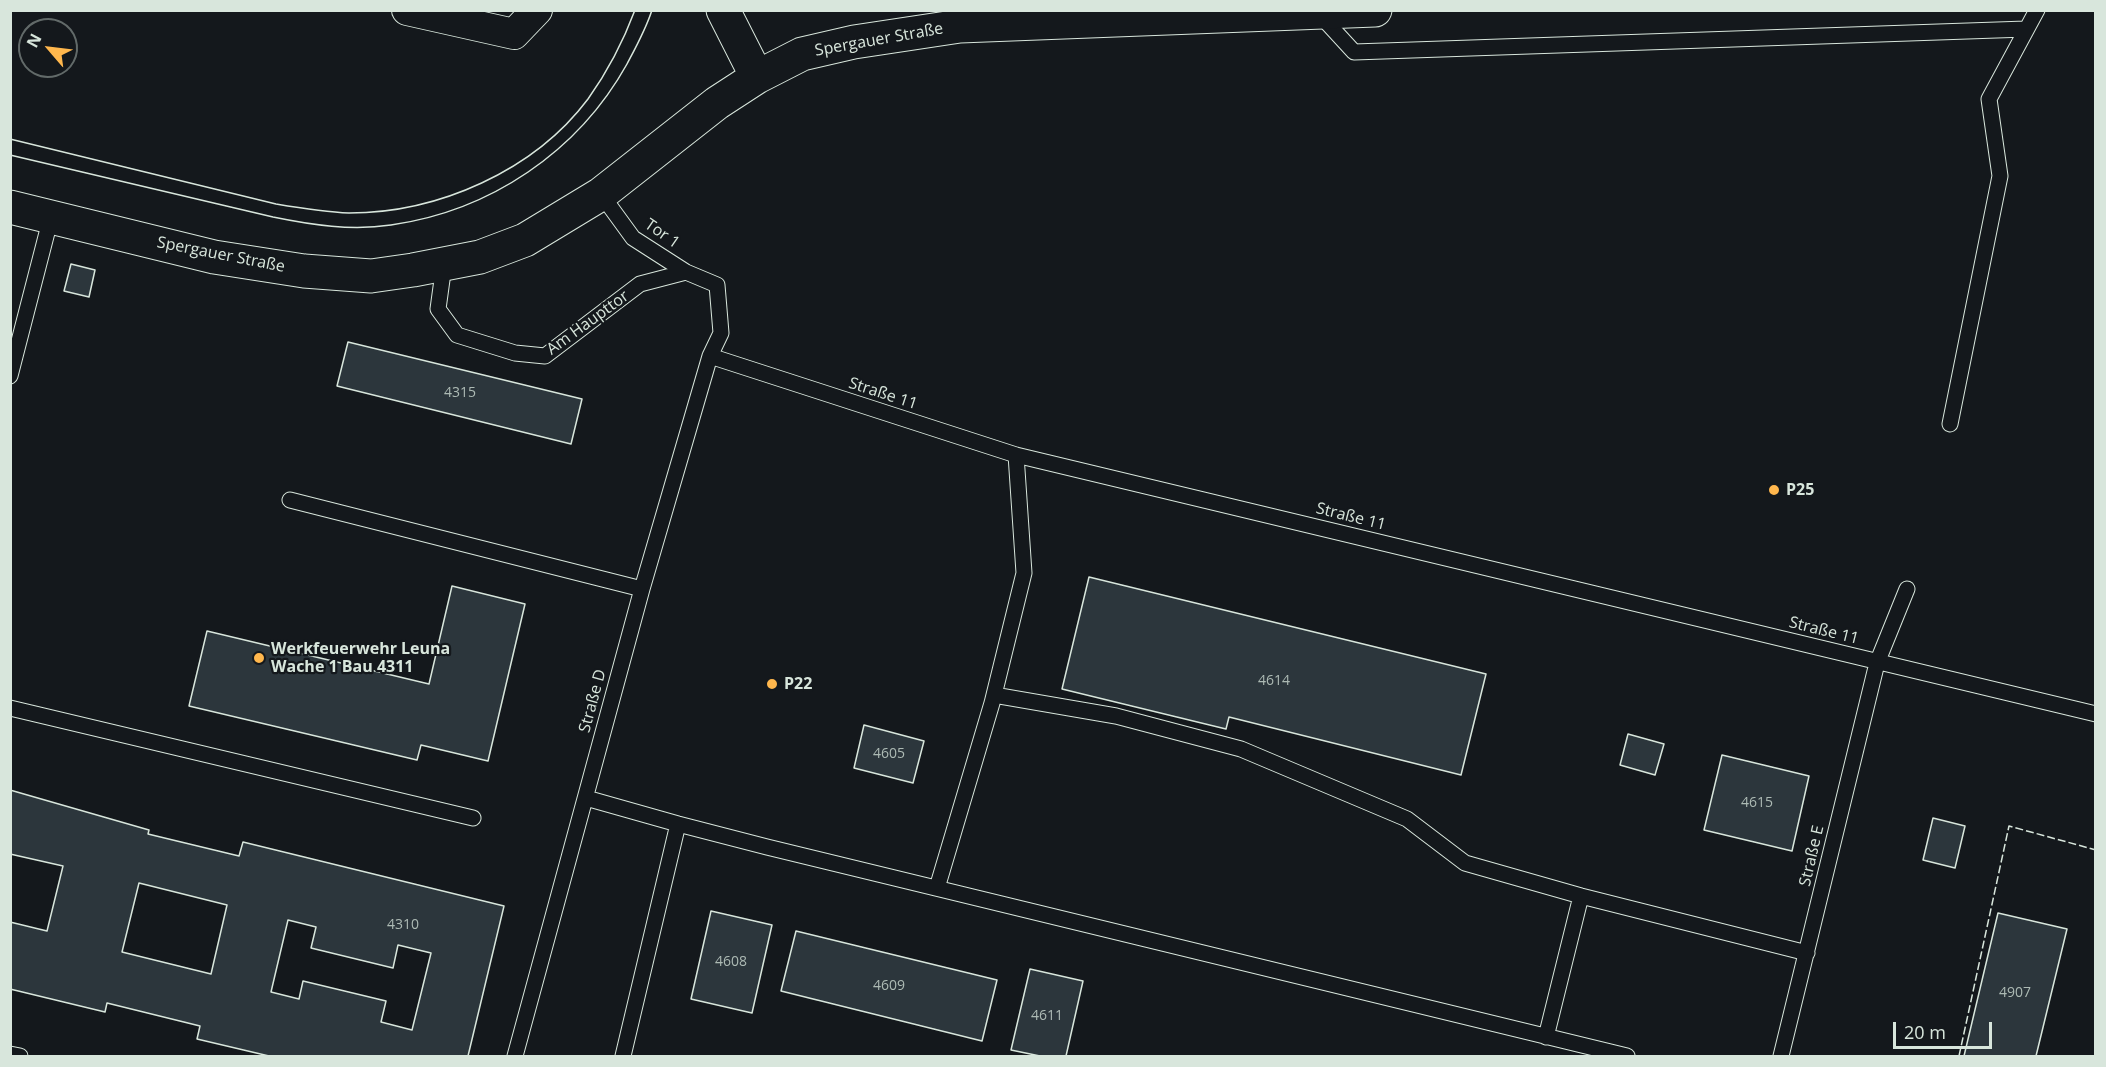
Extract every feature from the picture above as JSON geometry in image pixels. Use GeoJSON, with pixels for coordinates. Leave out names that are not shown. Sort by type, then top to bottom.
{"type":"FeatureCollection","features":[{"type":"Feature","properties":{"kind":"main road"},"geometry":{"type":"LineString","coordinates":[[723,10],[757,77]]}},
{"type":"Feature","properties":{"kind":"main road","name":"Spergauer Straße"},"geometry":{"type":"LineString","coordinates":[[10,207],[214,257],[303,271],[371,276],[440,266],[480,257],[525,240],[601,194],[717,103],[757,77],[802,54],[854,42],[960,26],[1375,10]]}},
{"type":"Feature","properties":{"kind":"street"},"geometry":{"type":"LineString","coordinates":[[407,10],[514,34],[537,10]]}},
{"type":"Feature","properties":{"kind":"lane"},"geometry":{"type":"LineString","coordinates":[[1950,424],[2000,177],[1989,99],[2037,10]]}},
{"type":"Feature","properties":{"kind":"lane"},"geometry":{"type":"LineString","coordinates":[[1318,13],[1354,52],[2026,29]]}},
{"type":"Feature","properties":{"kind":"lane","name":"Tor 1"},"geometry":{"type":"LineString","coordinates":[[601,194],[633,238],[686,272]]}},
{"type":"Feature","properties":{"kind":"lane"},"geometry":{"type":"LineString","coordinates":[[10,376],[16,333],[51,217]]}},
{"type":"Feature","properties":{"kind":"lane","name":"Am Haupttor"},"geometry":{"type":"LineString","coordinates":[[440,266],[438,309],[457,335],[515,353],[545,356],[640,284],[686,272]]}},
{"type":"Feature","properties":{"kind":"lane"},"geometry":{"type":"LineString","coordinates":[[686,272],[717,285],[721,333],[710,356]]}},
{"type":"Feature","properties":{"kind":"lane","name":"Straße 11"},"geometry":{"type":"LineString","coordinates":[[710,356],[1016,455],[2096,714]]}},
{"type":"Feature","properties":{"kind":"lane","name":"Straße D"},"geometry":{"type":"LineString","coordinates":[[515,1056],[642,589],[710,356]]}},
{"type":"Feature","properties":{"kind":"lane"},"geometry":{"type":"LineString","coordinates":[[937,888],[994,695],[1024,573],[1016,455]]}},
{"type":"Feature","properties":{"kind":"lane"},"geometry":{"type":"LineString","coordinates":[[290,500],[642,589]]}},
{"type":"Feature","properties":{"kind":"lane","name":"Straße E"},"geometry":{"type":"LineString","coordinates":[[1781,1056],[1877,663],[1906,589]]}},
{"type":"Feature","properties":{"kind":"lane"},"geometry":{"type":"LineString","coordinates":[[994,695],[1116,716],[1241,749],[1407,819],[1465,863],[1581,896],[1807,953]]}},
{"type":"Feature","properties":{"kind":"lane"},"geometry":{"type":"LineString","coordinates":[[10,708],[473,818]]}},
{"type":"Feature","properties":{"kind":"lane"},"geometry":{"type":"LineString","coordinates":[[585,798],[678,824],[1627,1056]]}},
{"type":"Feature","properties":{"kind":"lane"},"geometry":{"type":"LineString","coordinates":[[626,1056],[678,824]]}},
{"type":"Feature","properties":{"kind":"lane"},"geometry":{"type":"LineString","coordinates":[[1546,1037],[1581,896]]}},
{"type":"Feature","properties":{"kind":"lane"},"geometry":{"type":"LineString","coordinates":[[10,1054],[20,1056]]}},
{"type":"Feature","properties":{"kind":"building"},"geometry":{"type":"Polygon","coordinates":[[[71,264],[95,270],[89,297],[64,291],[71,264]]]}},
{"type":"Feature","properties":{"kind":"building"},"geometry":{"type":"Polygon","coordinates":[[[348,342],[582,399],[571,444],[337,386],[348,342]]]}},
{"type":"Feature","properties":{"kind":"building"},"geometry":{"type":"Polygon","coordinates":[[[1089,577],[1486,674],[1461,775],[1229,717],[1226,729],[1062,689],[1089,577]]]}},
{"type":"Feature","properties":{"kind":"building","name":"Werkfeuerwehr Leuna Wache 1 Bau 4311"},"geometry":{"type":"Polygon","coordinates":[[[452,586],[525,604],[488,761],[421,745],[417,760],[189,706],[207,631],[429,684],[452,586]]]}},
{"type":"Feature","properties":{"kind":"building"},"geometry":{"type":"Polygon","coordinates":[[[864,725],[924,741],[913,783],[854,768],[864,725]]]}},
{"type":"Feature","properties":{"kind":"building"},"geometry":{"type":"Polygon","coordinates":[[[1628,734],[1664,744],[1655,775],[1620,765],[1628,734]]]}},
{"type":"Feature","properties":{"kind":"building"},"geometry":{"type":"Polygon","coordinates":[[[1722,755],[1809,776],[1792,851],[1704,830],[1722,755]]]}},
{"type":"Feature","properties":{"kind":"building"},"geometry":{"type":"Polygon","coordinates":[[[10,790],[149,830],[148,834],[239,856],[243,842],[504,906],[468,1056],[269,1056],[197,1039],[200,1026],[107,1003],[105,1012],[10,989],[10,922],[47,931],[63,866],[10,854],[10,790]],[[139,883],[122,952],[211,974],[227,905],[139,883]],[[288,920],[271,992],[299,999],[303,981],[386,1001],[381,1022],[412,1030],[431,953],[398,945],[393,968],[311,948],[316,927],[288,920]]]}},
{"type":"Feature","properties":{"kind":"building"},"geometry":{"type":"Polygon","coordinates":[[[1933,818],[1965,826],[1955,868],[1923,860],[1933,818]]]}},
{"type":"Feature","properties":{"kind":"building"},"geometry":{"type":"Polygon","coordinates":[[[711,911],[772,925],[752,1013],[691,999],[711,911]]]}},
{"type":"Feature","properties":{"kind":"building"},"geometry":{"type":"Polygon","coordinates":[[[1998,913],[2067,929],[2036,1056],[1964,1056],[1998,913]]]}},
{"type":"Feature","properties":{"kind":"building"},"geometry":{"type":"Polygon","coordinates":[[[796,931],[997,980],[982,1041],[781,991],[796,931]]]}},
{"type":"Feature","properties":{"kind":"building"},"geometry":{"type":"Polygon","coordinates":[[[1030,969],[1083,981],[1066,1056],[1040,1056],[1011,1050],[1030,969]]]}},
{"type":"Feature","properties":{"kind":"tram line"},"geometry":{"type":"LineString","coordinates":[[10,139],[276,204],[349,213],[383,211],[416,205],[449,196],[482,183],[512,167],[566,125],[602,78],[635,10]]}},
{"type":"Feature","properties":{"kind":"tram line"},"geometry":{"type":"LineString","coordinates":[[10,155],[302,222],[332,226],[376,227],[428,218],[496,191],[528,172],[557,150],[607,96],[634,51],[652,10]]}},
{"type":"Feature","properties":{"kind":"fence"},"geometry":{"type":"LineString","coordinates":[[1959,1056],[2009,826],[2096,850]]}},
{"type":"Feature","properties":{"kind":"place","name":"P25"},"geometry":{"type":"Point","coordinates":[1774,490]}},
{"type":"Feature","properties":{"kind":"place","name":"Werkfeuerwehr Leuna Wache 1 Bau 4311"},"geometry":{"type":"Point","coordinates":[259,658]}},
{"type":"Feature","properties":{"kind":"place","name":"P22"},"geometry":{"type":"Point","coordinates":[772,684]}}]}
